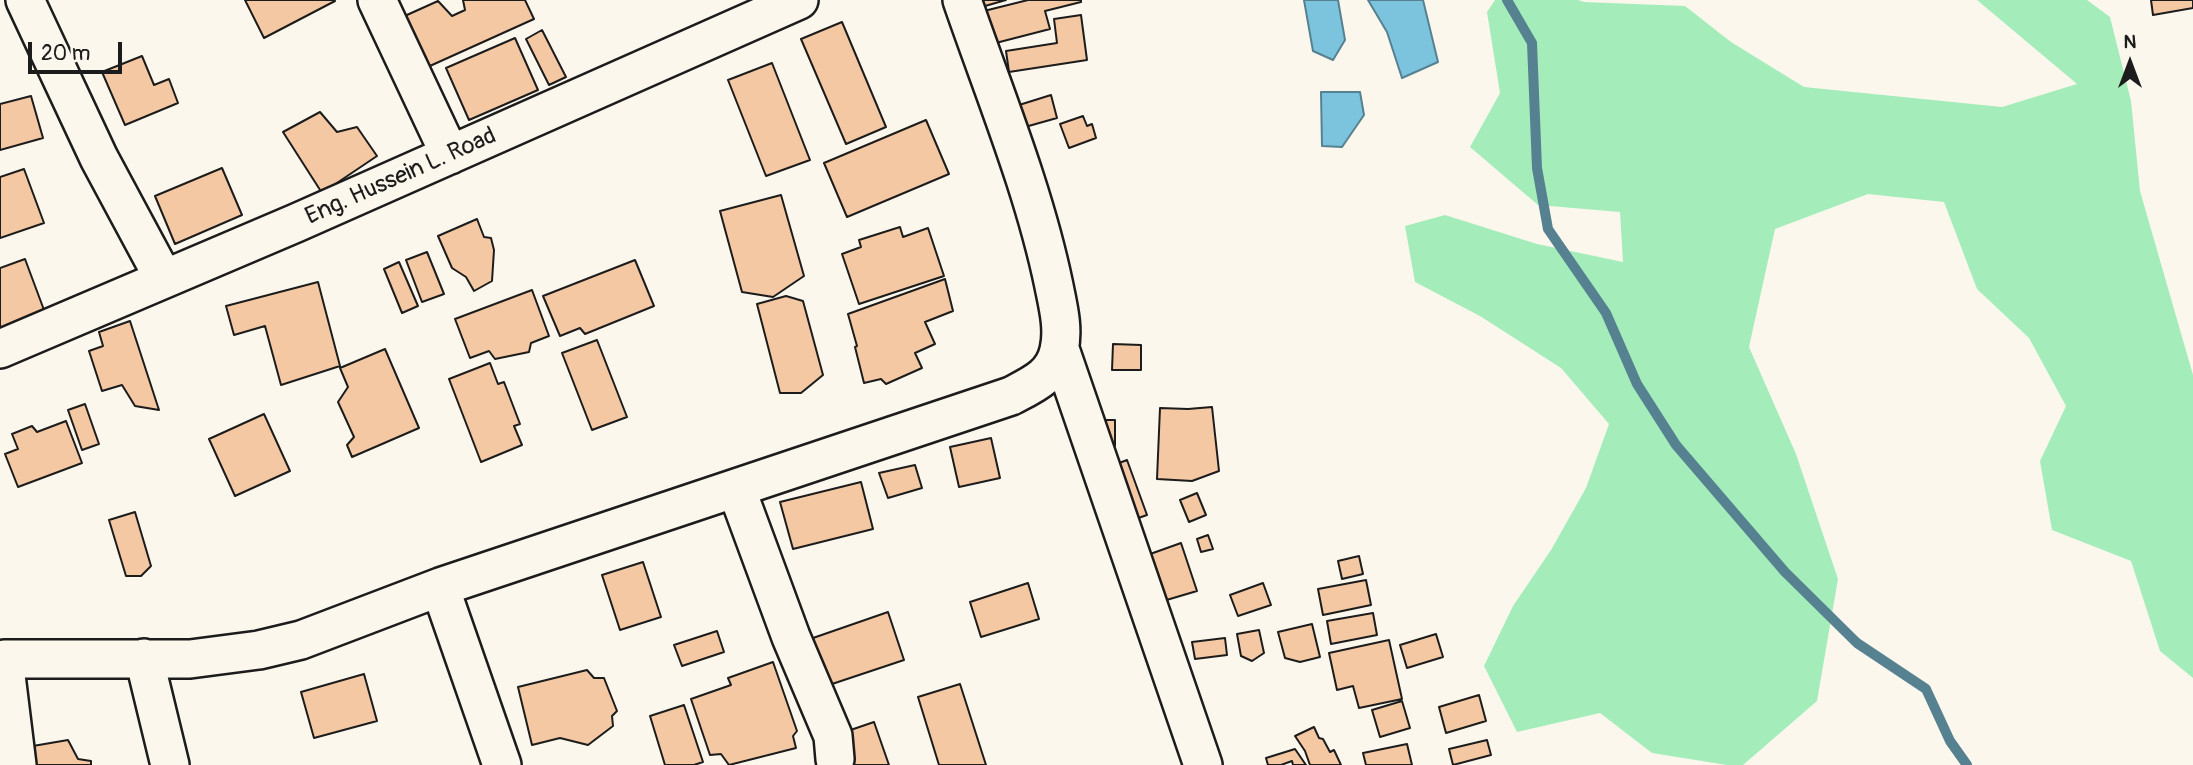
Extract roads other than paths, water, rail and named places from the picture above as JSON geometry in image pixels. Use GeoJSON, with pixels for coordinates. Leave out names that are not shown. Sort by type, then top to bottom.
{"type":"FeatureCollection","features":[{"type":"Feature","properties":{"kind":"street"},"geometry":{"type":"LineString","coordinates":[[25,0],[99,158],[164,279]]}},
{"type":"Feature","properties":{"kind":"street"},"geometry":{"type":"LineString","coordinates":[[377,0],[450,155]]}},
{"type":"Feature","properties":{"kind":"street","name":"Eng. Hussein L. Road"},"geometry":{"type":"LineString","coordinates":[[0,349],[450,155],[730,14],[799,0]]}},
{"type":"Feature","properties":{"kind":"street"},"geometry":{"type":"LineString","coordinates":[[17,765],[4,659],[190,659],[258,650],[301,640],[440,587],[1011,396],[1040,381],[1053,367],[1059,349],[1060,318],[1045,242],[962,0]]}},
{"type":"Feature","properties":{"kind":"street"},"geometry":{"type":"LineString","coordinates":[[1059,349],[1203,765]]}},
{"type":"Feature","properties":{"kind":"street"},"geometry":{"type":"LineString","coordinates":[[736,488],[792,637],[833,736],[835,759]]}},
{"type":"Feature","properties":{"kind":"street"},"geometry":{"type":"LineString","coordinates":[[440,587],[502,765]]}},
{"type":"Feature","properties":{"kind":"street"},"geometry":{"type":"LineString","coordinates":[[144,658],[170,765]]}},
{"type":"Feature","properties":{"kind":"water"},"geometry":{"type":"Polygon","coordinates":[[[1304,0],[1338,0],[1345,40],[1333,60],[1313,51],[1304,0]]]}},
{"type":"Feature","properties":{"kind":"water"},"geometry":{"type":"Polygon","coordinates":[[[1368,0],[1423,0],[1438,62],[1402,78],[1387,32],[1368,0]]]}},
{"type":"Feature","properties":{"kind":"water"},"geometry":{"type":"Polygon","coordinates":[[[1321,92],[1360,92],[1364,115],[1342,147],[1322,146],[1321,92]]]}},
{"type":"Feature","properties":{"kind":"waterway"},"geometry":{"type":"LineString","coordinates":[[1507,0],[1532,43],[1537,168],[1548,229],[1606,313],[1637,384],[1676,445],[1785,572],[1857,643],[1926,689],[1950,741],[1967,765]]}}]}
